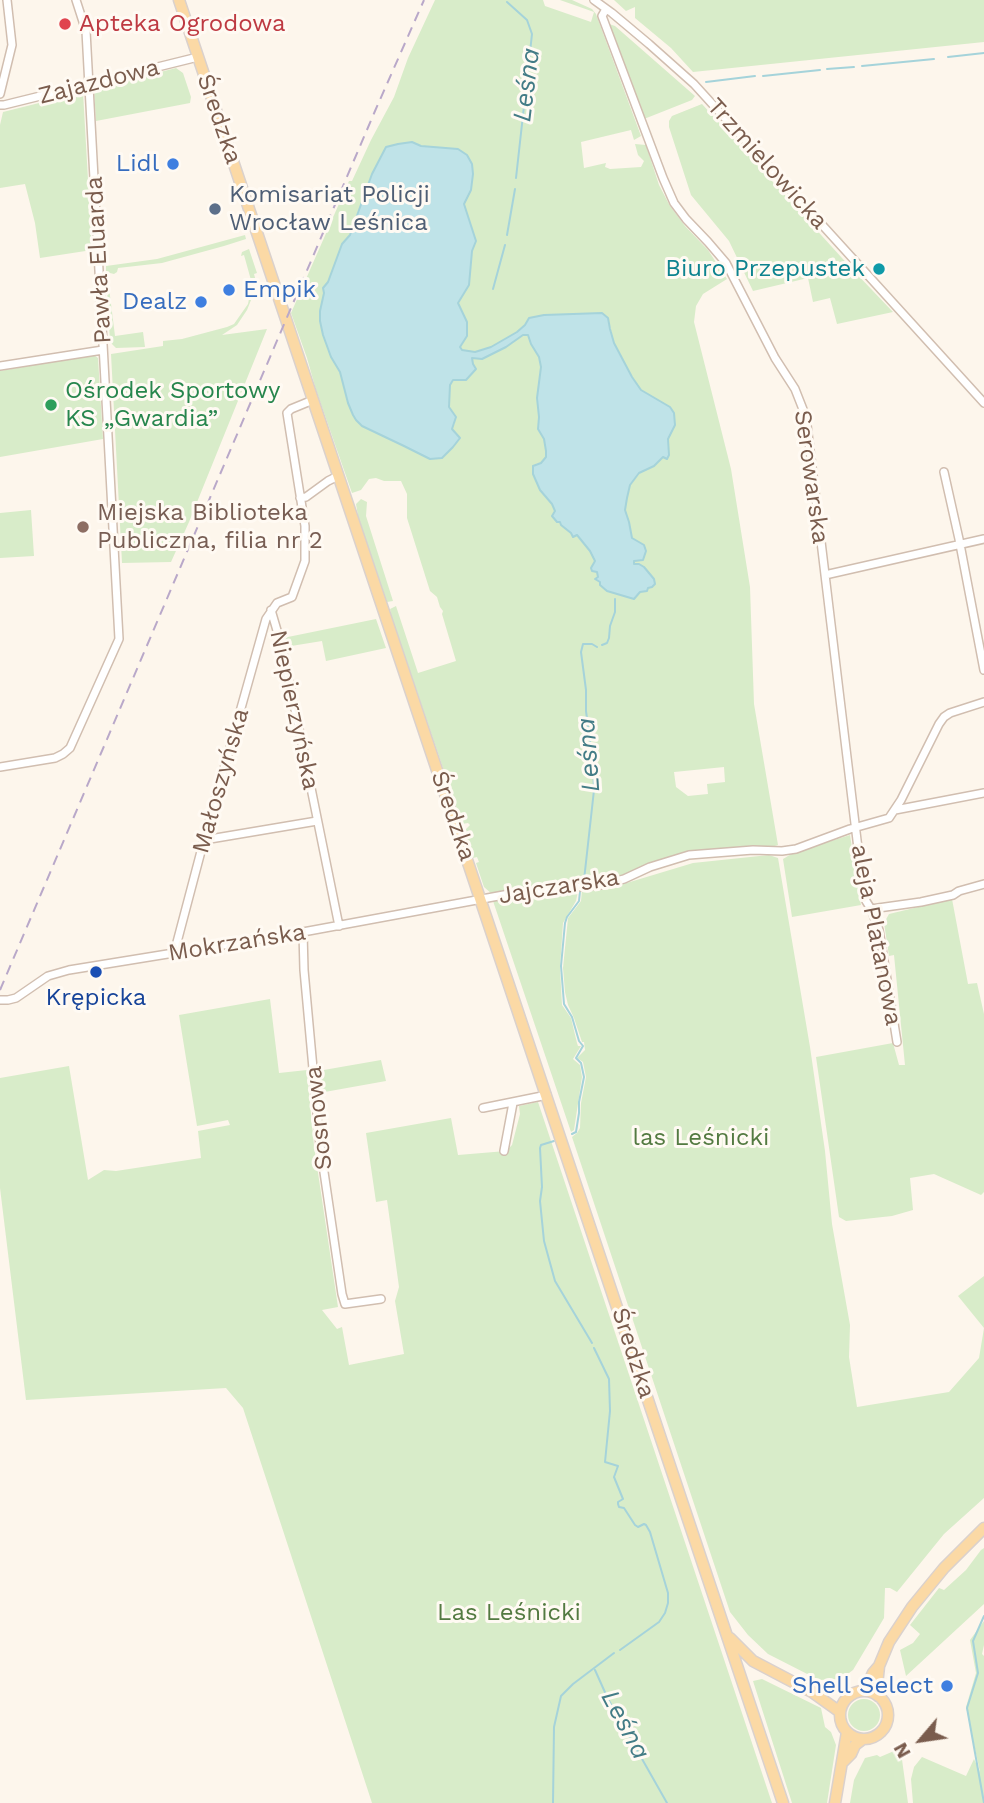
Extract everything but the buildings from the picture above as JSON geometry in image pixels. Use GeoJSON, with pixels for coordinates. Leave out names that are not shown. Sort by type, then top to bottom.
{"type":"FeatureCollection","features":[{"type":"Feature","properties":{"kind":"main road","name":"Średzka"},"geometry":{"type":"LineString","coordinates":[[179,0],[783,1803]]}},
{"type":"Feature","properties":{"kind":"main road"},"geometry":{"type":"LineString","coordinates":[[878,1696],[879,1666],[889,1642],[912,1607],[944,1568],[984,1528]]}},
{"type":"Feature","properties":{"kind":"main road"},"geometry":{"type":"LineString","coordinates":[[726,1632],[734,1644],[753,1661],[813,1692],[840,1712]]}},
{"type":"Feature","properties":{"kind":"main road"},"geometry":{"type":"LineString","coordinates":[[813,1692],[848,1697],[862,1691],[879,1666]]}},
{"type":"Feature","properties":{"kind":"main road"},"geometry":{"type":"LineString","coordinates":[[843,1762],[855,1745],[876,1735],[886,1725],[888,1718],[884,1702],[868,1691],[862,1691]]}},
{"type":"Feature","properties":{"kind":"main road"},"geometry":{"type":"LineString","coordinates":[[848,1697],[840,1712],[841,1720],[847,1732],[863,1739]]}},
{"type":"Feature","properties":{"kind":"main road"},"geometry":{"type":"LineString","coordinates":[[835,1803],[847,1732]]}},
{"type":"Feature","properties":{"kind":"street"},"geometry":{"type":"LineString","coordinates":[[0,94],[12,44],[7,0]]}},
{"type":"Feature","properties":{"kind":"street","name":"Pawła Eluarda"},"geometry":{"type":"LineString","coordinates":[[0,767],[59,757],[67,751],[73,744],[119,639],[86,31],[76,0]]}},
{"type":"Feature","properties":{"kind":"street","name":"Trzmielowicka"},"geometry":{"type":"LineString","coordinates":[[594,0],[694,84],[984,403]]}},
{"type":"Feature","properties":{"kind":"street","name":"Serowarska"},"geometry":{"type":"LineString","coordinates":[[606,9],[602,16],[674,203],[726,263],[775,358],[801,401],[806,416],[855,827]]}},
{"type":"Feature","properties":{"kind":"street","name":"Zajazdowa"},"geometry":{"type":"LineString","coordinates":[[0,105],[198,57]]}},
{"type":"Feature","properties":{"kind":"street"},"geometry":{"type":"LineString","coordinates":[[0,366],[103,350]]}},
{"type":"Feature","properties":{"kind":"street","name":"Niepierzyńska"},"geometry":{"type":"LineString","coordinates":[[313,400],[287,413],[306,542],[306,561],[292,597],[276,603],[271,610],[281,644],[339,926]]}},
{"type":"Feature","properties":{"kind":"street"},"geometry":{"type":"LineString","coordinates":[[944,472],[984,670]]}},
{"type":"Feature","properties":{"kind":"street"},"geometry":{"type":"LineString","coordinates":[[300,498],[306,497],[338,476]]}},
{"type":"Feature","properties":{"kind":"street"},"geometry":{"type":"LineString","coordinates":[[825,575],[984,538]]}},
{"type":"Feature","properties":{"kind":"street","name":"Małoszyńska"},"geometry":{"type":"LineString","coordinates":[[176,953],[204,840],[266,619],[271,610]]}},
{"type":"Feature","properties":{"kind":"street"},"geometry":{"type":"LineString","coordinates":[[895,810],[944,717],[984,702]]}},
{"type":"Feature","properties":{"kind":"street","name":"Jajczarska"},"geometry":{"type":"LineString","coordinates":[[481,899],[520,892],[601,885],[689,855],[721,851],[796,849],[855,827],[884,821],[895,810],[984,793]]}},
{"type":"Feature","properties":{"kind":"street"},"geometry":{"type":"LineString","coordinates":[[204,840],[317,821]]}},
{"type":"Feature","properties":{"kind":"street","name":"aleja Platanowa"},"geometry":{"type":"LineString","coordinates":[[855,827],[866,901],[878,930],[897,1042]]}},
{"type":"Feature","properties":{"kind":"street"},"geometry":{"type":"LineString","coordinates":[[871,909],[953,895],[984,884]]}},
{"type":"Feature","properties":{"kind":"street","name":"Mokrzańska"},"geometry":{"type":"LineString","coordinates":[[0,1000],[16,998],[48,976],[59,973],[481,899]]}},
{"type":"Feature","properties":{"kind":"street","name":"Sosnowa"},"geometry":{"type":"LineString","coordinates":[[303,932],[320,1145],[345,1304],[381,1298]]}},
{"type":"Feature","properties":{"kind":"street"},"geometry":{"type":"LineString","coordinates":[[483,1108],[547,1095]]}},
{"type":"Feature","properties":{"kind":"street"},"geometry":{"type":"LineString","coordinates":[[503,1151],[513,1103]]}},
{"type":"Feature","properties":{"kind":"green space"},"geometry":{"type":"Polygon","coordinates":[[[435,0],[543,0],[545,6],[591,22],[594,12],[560,0],[572,0],[592,9],[596,14],[641,136],[634,140],[631,130],[581,142],[584,168],[606,163],[605,167],[610,169],[641,167],[644,161],[638,155],[635,144],[646,145],[659,185],[670,206],[708,250],[727,279],[703,294],[696,306],[694,322],[731,469],[750,587],[754,704],[778,845],[766,849],[732,847],[687,853],[623,878],[600,883],[519,888],[492,894],[484,887],[476,863],[479,862],[477,857],[473,858],[464,831],[470,825],[462,824],[391,615],[390,609],[396,606],[418,673],[456,661],[443,611],[437,597],[430,591],[407,518],[407,494],[401,481],[376,478],[369,479],[361,490],[352,493],[291,313],[349,181],[352,181],[394,97],[408,58],[435,0]],[[412,142],[372,174],[350,235],[342,244],[328,282],[323,288],[325,293],[320,311],[331,357],[340,372],[348,403],[356,420],[362,426],[430,459],[455,423],[449,407],[450,385],[453,380],[476,369],[472,358],[506,347],[523,335],[528,335],[541,367],[537,398],[538,429],[544,439],[546,451],[546,457],[532,469],[533,474],[560,522],[590,551],[595,561],[591,568],[597,572],[607,591],[634,599],[640,592],[647,591],[651,576],[633,561],[643,560],[646,551],[644,545],[632,539],[625,510],[627,498],[630,485],[640,473],[654,466],[663,457],[675,425],[670,407],[641,390],[614,343],[608,318],[602,313],[529,318],[517,332],[491,347],[475,352],[459,347],[467,336],[467,322],[458,303],[469,285],[472,251],[476,241],[464,204],[471,190],[458,149],[421,146],[412,142]],[[724,767],[674,772],[676,787],[688,796],[708,794],[707,784],[725,782],[724,767]]]}},
{"type":"Feature","properties":{"kind":"green space"},"geometry":{"type":"Polygon","coordinates":[[[614,0],[984,0],[984,42],[693,72],[671,48],[635,18],[635,7],[626,11],[614,0]]]}},
{"type":"Feature","properties":{"kind":"green space"},"geometry":{"type":"Polygon","coordinates":[[[609,24],[615,26],[695,96],[692,100],[644,119],[609,24]]]}},
{"type":"Feature","properties":{"kind":"green space"},"geometry":{"type":"Polygon","coordinates":[[[176,68],[183,73],[191,97],[190,103],[96,121],[94,89],[176,68]]]}},
{"type":"Feature","properties":{"kind":"green space"},"geometry":{"type":"Polygon","coordinates":[[[83,92],[92,250],[40,258],[25,184],[0,188],[0,125],[3,112],[83,92]]]}},
{"type":"Feature","properties":{"kind":"green space"},"geometry":{"type":"Polygon","coordinates":[[[702,104],[893,312],[837,324],[830,298],[813,302],[808,278],[753,291],[729,241],[691,195],[669,127],[672,116],[702,104]]]}},
{"type":"Feature","properties":{"kind":"green space"},"geometry":{"type":"Polygon","coordinates":[[[245,235],[246,239],[162,263],[118,268],[114,274],[106,272],[106,266],[157,259],[245,235]]]}},
{"type":"Feature","properties":{"kind":"green space"},"geometry":{"type":"Polygon","coordinates":[[[249,249],[257,273],[254,274],[257,285],[247,310],[237,325],[222,335],[267,329],[189,522],[171,562],[122,563],[111,354],[163,346],[163,341],[182,339],[234,324],[248,304],[249,293],[254,291],[244,255],[241,256],[242,252],[249,249]]]}},
{"type":"Feature","properties":{"kind":"green space"},"geometry":{"type":"Polygon","coordinates":[[[107,288],[115,336],[143,332],[145,347],[116,348],[110,342],[107,288]]]}},
{"type":"Feature","properties":{"kind":"green space","name":"Ośrodek Sportowy KS „Gwardia”"},"geometry":{"type":"Polygon","coordinates":[[[94,355],[98,358],[103,439],[0,457],[0,371],[94,355]]]}},
{"type":"Feature","properties":{"kind":"green space"},"geometry":{"type":"Polygon","coordinates":[[[361,499],[367,502],[366,516],[393,601],[387,602],[358,516],[356,504],[361,499]]]}},
{"type":"Feature","properties":{"kind":"green space"},"geometry":{"type":"Polygon","coordinates":[[[31,510],[34,556],[0,558],[0,513],[31,510]]]}},
{"type":"Feature","properties":{"kind":"green space"},"geometry":{"type":"Polygon","coordinates":[[[376,619],[386,648],[326,661],[322,641],[285,647],[283,638],[376,619]]]}},
{"type":"Feature","properties":{"kind":"green space"},"geometry":{"type":"Polygon","coordinates":[[[850,835],[861,905],[792,917],[783,859],[793,853],[850,835]]]}},
{"type":"Feature","properties":{"kind":"green space","name":"las Leśnicki"},"geometry":{"type":"Polygon","coordinates":[[[769,855],[778,858],[810,1047],[832,1224],[850,1325],[849,1357],[857,1407],[949,1392],[979,1358],[984,1328],[984,1498],[944,1534],[897,1592],[885,1588],[884,1618],[853,1670],[841,1679],[819,1680],[768,1654],[730,1612],[572,1137],[580,1128],[586,1077],[583,1062],[577,1058],[585,1050],[568,1005],[563,968],[568,918],[581,901],[582,890],[620,885],[693,863],[769,855]]]}},
{"type":"Feature","properties":{"kind":"green space","name":"las Leśnicki"},"geometry":{"type":"Polygon","coordinates":[[[578,891],[576,901],[563,923],[560,968],[562,1005],[571,1018],[578,1046],[581,1046],[573,1059],[580,1065],[582,1077],[574,1130],[571,1132],[493,901],[532,894],[578,891]]]}},
{"type":"Feature","properties":{"kind":"green space"},"geometry":{"type":"Polygon","coordinates":[[[952,899],[968,984],[977,983],[984,1014],[984,1192],[981,1195],[934,1174],[910,1178],[913,1210],[892,1216],[846,1221],[839,1217],[816,1057],[893,1043],[899,1065],[905,1065],[894,955],[889,956],[884,923],[889,914],[952,899]]]}},
{"type":"Feature","properties":{"kind":"green space","name":"Las Leśnicki"},"geometry":{"type":"Polygon","coordinates":[[[270,999],[279,1073],[307,1070],[314,1146],[338,1307],[322,1310],[337,1329],[342,1327],[349,1365],[404,1354],[395,1301],[399,1287],[387,1200],[376,1202],[366,1133],[451,1118],[458,1155],[506,1151],[512,1145],[520,1114],[519,1106],[538,1102],[772,1803],[372,1803],[243,1408],[226,1388],[26,1400],[0,1188],[0,1078],[69,1066],[88,1180],[104,1170],[116,1171],[201,1158],[198,1131],[230,1125],[228,1120],[197,1126],[179,1015],[270,999]]]}},
{"type":"Feature","properties":{"kind":"green space"},"geometry":{"type":"Polygon","coordinates":[[[381,1060],[386,1081],[319,1093],[318,1071],[381,1060]]]}},
{"type":"Feature","properties":{"kind":"green space"},"geometry":{"type":"Polygon","coordinates":[[[984,1276],[984,1328],[958,1296],[984,1276]]]}},
{"type":"Feature","properties":{"kind":"green space"},"geometry":{"type":"Polygon","coordinates":[[[984,1548],[984,1604],[906,1676],[900,1650],[913,1643],[920,1634],[910,1625],[939,1588],[944,1590],[966,1570],[984,1548]]]}},
{"type":"Feature","properties":{"kind":"green space"},"geometry":{"type":"Polygon","coordinates":[[[984,1621],[984,1803],[913,1803],[911,1779],[914,1767],[922,1757],[966,1776],[974,1759],[980,1772],[966,1707],[976,1673],[970,1640],[984,1621]]]}},
{"type":"Feature","properties":{"kind":"green space"},"geometry":{"type":"Polygon","coordinates":[[[762,1679],[821,1708],[825,1727],[831,1732],[836,1745],[827,1803],[792,1803],[753,1681],[762,1679]]]}},
{"type":"Feature","properties":{"kind":"green space"},"geometry":{"type":"Polygon","coordinates":[[[864,1699],[875,1704],[880,1715],[875,1726],[864,1731],[853,1726],[848,1715],[853,1704],[864,1699]]]}},
{"type":"Feature","properties":{"kind":"green space"},"geometry":{"type":"Polygon","coordinates":[[[900,1745],[908,1803],[850,1803],[854,1780],[865,1758],[877,1755],[880,1757],[900,1745]]]}},
{"type":"Feature","properties":{"kind":"water"},"geometry":{"type":"Polygon","coordinates":[[[412,142],[421,146],[458,149],[467,155],[472,164],[471,190],[464,204],[476,241],[472,251],[469,285],[458,303],[467,322],[467,336],[460,347],[462,350],[475,352],[491,347],[517,332],[529,318],[602,313],[608,318],[614,343],[641,390],[670,407],[674,413],[675,425],[668,439],[667,459],[663,457],[654,466],[639,473],[630,485],[627,498],[625,510],[632,538],[644,545],[646,551],[643,560],[634,561],[634,564],[644,567],[655,584],[647,591],[640,592],[634,599],[607,591],[595,579],[598,577],[597,572],[591,568],[595,561],[590,551],[577,535],[573,537],[552,516],[555,511],[552,504],[540,490],[533,474],[533,466],[541,463],[546,457],[546,451],[544,439],[538,429],[537,398],[541,367],[528,335],[523,335],[482,359],[472,358],[476,369],[466,380],[453,380],[450,385],[449,407],[456,417],[452,429],[460,438],[442,458],[430,459],[362,426],[353,415],[340,372],[323,335],[320,311],[323,288],[328,282],[342,244],[350,235],[372,174],[386,147],[412,142]]]}},
{"type":"Feature","properties":{"kind":"waterway","name":"Leśna"},"geometry":{"type":"LineString","coordinates":[[507,2],[527,20],[532,34],[516,178]]}},
{"type":"Feature","properties":{"kind":"waterway"},"geometry":{"type":"LineString","coordinates":[[948,57],[984,53]]}},
{"type":"Feature","properties":{"kind":"waterway"},"geometry":{"type":"LineString","coordinates":[[862,66],[934,59]]}},
{"type":"Feature","properties":{"kind":"waterway"},"geometry":{"type":"LineString","coordinates":[[827,69],[854,67]]}},
{"type":"Feature","properties":{"kind":"waterway"},"geometry":{"type":"LineString","coordinates":[[763,76],[820,70]]}},
{"type":"Feature","properties":{"kind":"waterway"},"geometry":{"type":"LineString","coordinates":[[706,82],[755,76]]}},
{"type":"Feature","properties":{"kind":"waterway","name":"Leśna"},"geometry":{"type":"LineString","coordinates":[[507,235],[515,189]]}},
{"type":"Feature","properties":{"kind":"waterway","name":"Leśna"},"geometry":{"type":"LineString","coordinates":[[493,289],[505,245]]}},
{"type":"Feature","properties":{"kind":"waterway","name":"Leśna"},"geometry":{"type":"LineString","coordinates":[[602,645],[607,643],[609,638],[615,599]]}},
{"type":"Feature","properties":{"kind":"waterway","name":"Leśna"},"geometry":{"type":"LineString","coordinates":[[584,880],[594,790],[581,652],[583,644],[597,647]]}},
{"type":"Feature","properties":{"kind":"waterway","name":"Leśna"},"geometry":{"type":"LineString","coordinates":[[572,1134],[576,1132],[584,1077],[581,1063],[576,1058],[583,1046],[564,1004],[561,966],[565,923],[579,901],[580,891]]}},
{"type":"Feature","properties":{"kind":"waterway","name":"Leśna"},"geometry":{"type":"LineString","coordinates":[[554,1141],[541,1145],[540,1148],[540,1201],[544,1241],[555,1281],[592,1343]]}},
{"type":"Feature","properties":{"kind":"waterway","name":"Leśna"},"geometry":{"type":"LineString","coordinates":[[594,1348],[609,1379],[610,1411],[605,1462],[618,1466],[614,1477],[623,1499],[618,1502],[619,1507],[624,1508],[635,1525],[638,1527],[644,1524],[650,1532],[668,1593],[665,1613],[659,1622],[620,1650]]}},
{"type":"Feature","properties":{"kind":"waterway"},"geometry":{"type":"LineString","coordinates":[[984,1616],[973,1641],[978,1673],[967,1708],[984,1803]]}},
{"type":"Feature","properties":{"kind":"waterway"},"geometry":{"type":"LineString","coordinates":[[553,1803],[554,1727],[561,1696],[614,1653]]}},
{"type":"Feature","properties":{"kind":"waterway","name":"Leśna"},"geometry":{"type":"LineString","coordinates":[[595,1670],[608,1699],[667,1803]]}},
{"type":"Feature","properties":{"kind":"railway"},"geometry":{"type":"LineString","coordinates":[[0,990],[424,0]]}},
{"type":"Feature","properties":{"kind":"place","name":"Apteka Ogrodowa"},"geometry":{"type":"Point","coordinates":[65,24]}},
{"type":"Feature","properties":{"kind":"place","name":"Lidl"},"geometry":{"type":"Point","coordinates":[173,164]}},
{"type":"Feature","properties":{"kind":"place","name":"Komisariat Policji Wrocław Leśnica"},"geometry":{"type":"Point","coordinates":[215,209]}},
{"type":"Feature","properties":{"kind":"place","name":"Biuro Przepustek"},"geometry":{"type":"Point","coordinates":[879,269]}},
{"type":"Feature","properties":{"kind":"place","name":"Empik"},"geometry":{"type":"Point","coordinates":[229,290]}},
{"type":"Feature","properties":{"kind":"place","name":"Dealz"},"geometry":{"type":"Point","coordinates":[201,302]}},
{"type":"Feature","properties":{"kind":"place","name":"Ośrodek Sportowy KS „Gwardia”"},"geometry":{"type":"Point","coordinates":[51,405]}},
{"type":"Feature","properties":{"kind":"place","name":"Miejska Biblioteka Publiczna, filia nr 2"},"geometry":{"type":"Point","coordinates":[83,527]}},
{"type":"Feature","properties":{"kind":"place","name":"Krępicka"},"geometry":{"type":"Point","coordinates":[96,972]}},
{"type":"Feature","properties":{"kind":"place","name":"Shell Select"},"geometry":{"type":"Point","coordinates":[947,1686]}}]}
